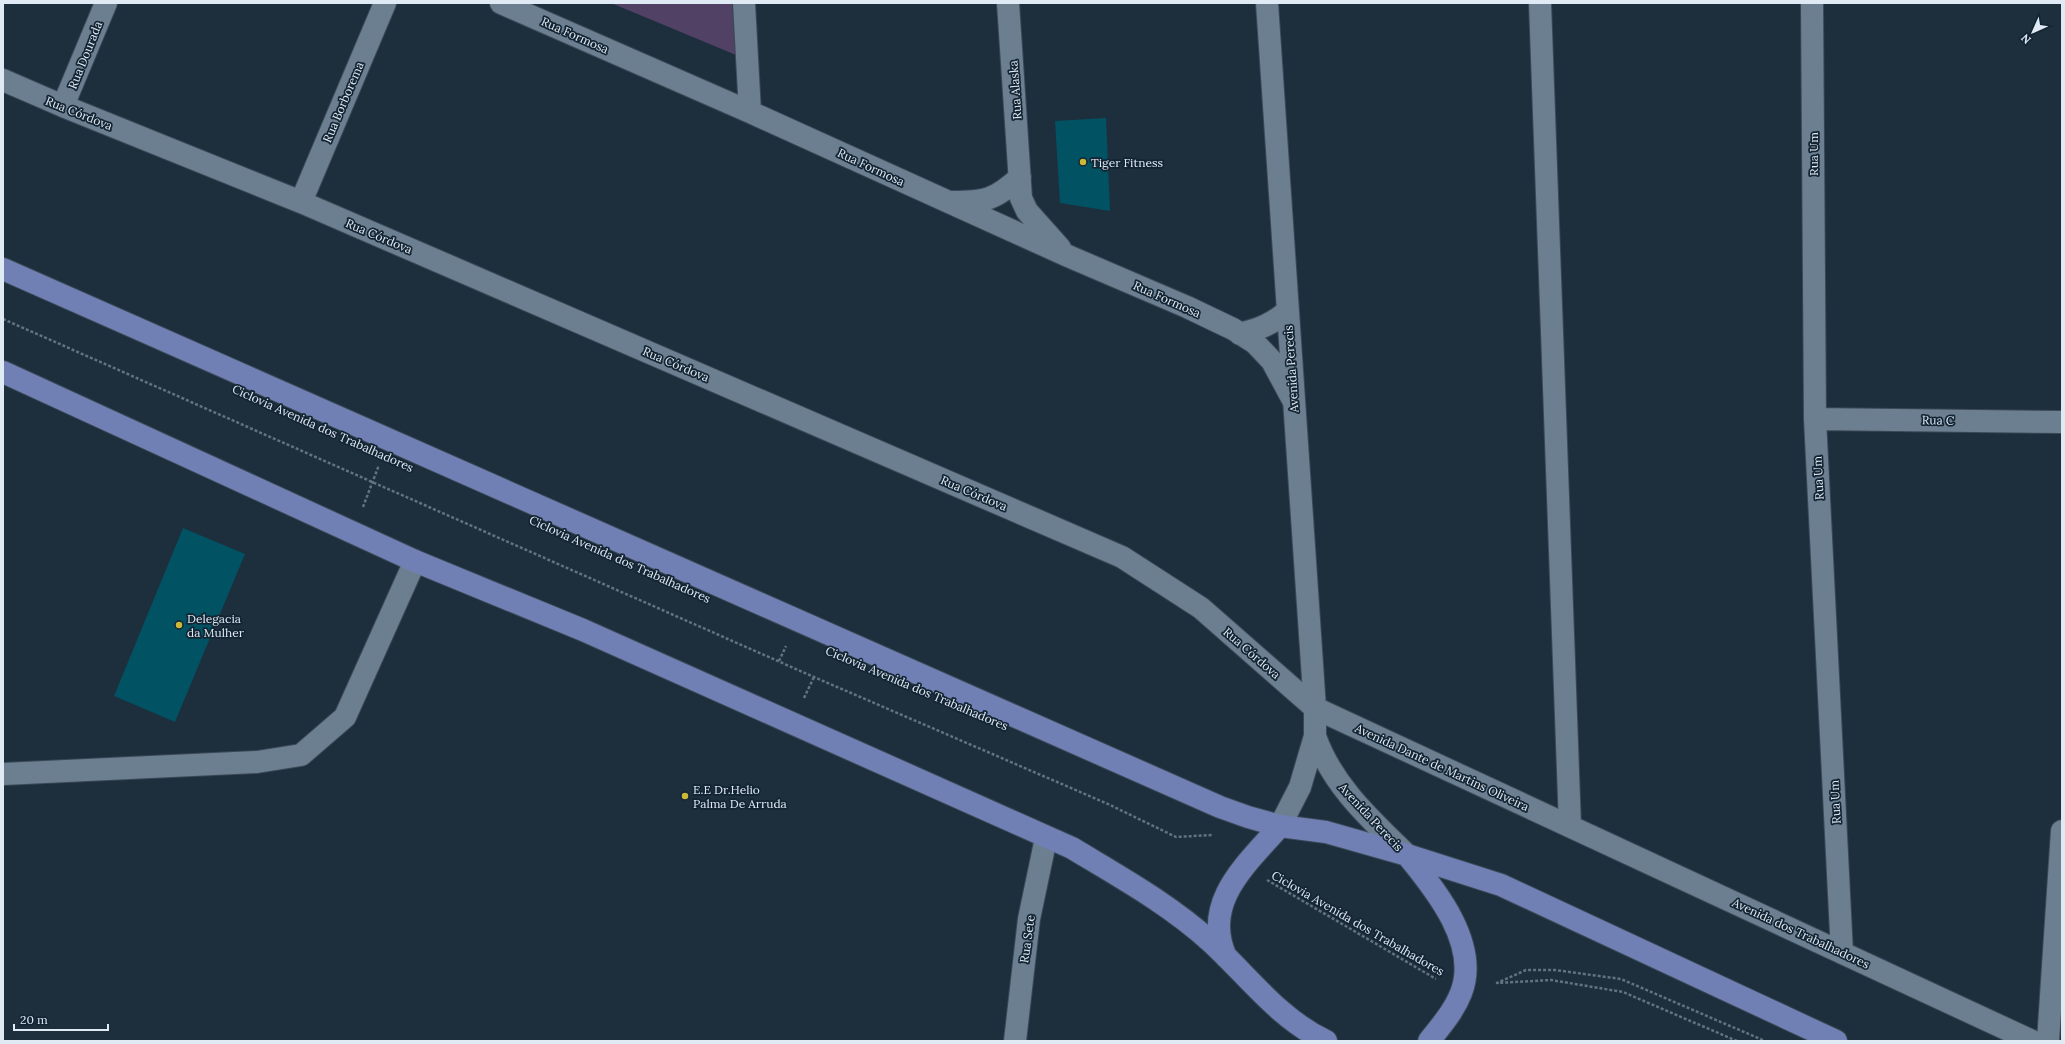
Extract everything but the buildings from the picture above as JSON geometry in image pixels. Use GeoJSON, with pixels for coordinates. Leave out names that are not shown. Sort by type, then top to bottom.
{"type":"FeatureCollection","features":[{"type":"Feature","properties":{"kind":"main road"},"geometry":{"type":"LineString","coordinates":[[3,269],[1220,807],[1280,826],[1326,832],[1407,855],[1501,885],[1836,1041]]}},
{"type":"Feature","properties":{"kind":"main road"},"geometry":{"type":"LineString","coordinates":[[3,372],[415,562],[583,630],[1046,838],[1072,848],[1147,893],[1177,914],[1212,943],[1290,1018],[1326,1041]]}},
{"type":"Feature","properties":{"kind":"main road"},"geometry":{"type":"LineString","coordinates":[[1228,960],[1220,943],[1218,924],[1220,911],[1229,888],[1244,867],[1280,826]]}},
{"type":"Feature","properties":{"kind":"main road"},"geometry":{"type":"LineString","coordinates":[[1407,855],[1434,892],[1460,935],[1467,964],[1467,974],[1461,994],[1448,1017],[1429,1041]]}},
{"type":"Feature","properties":{"kind":"street","name":"Rua Dourada"},"geometry":{"type":"LineString","coordinates":[[63,106],[106,3]]}},
{"type":"Feature","properties":{"kind":"street","name":"Rua Borborema"},"geometry":{"type":"LineString","coordinates":[[300,202],[385,3]]}},
{"type":"Feature","properties":{"kind":"street","name":"Rua Formosa"},"geometry":{"type":"LineString","coordinates":[[501,3],[750,112],[1068,256],[1188,307],[1255,343],[1272,361],[1293,400]]}},
{"type":"Feature","properties":{"kind":"street"},"geometry":{"type":"LineString","coordinates":[[744,3],[750,112]]}},
{"type":"Feature","properties":{"kind":"street","name":"Rua Alaska"},"geometry":{"type":"LineString","coordinates":[[1008,3],[1022,198],[1027,212],[1068,256]]}},
{"type":"Feature","properties":{"kind":"street","name":"Avenida Perecis"},"geometry":{"type":"LineString","coordinates":[[1267,3],[1315,708],[1315,736],[1300,787],[1280,826]]}},
{"type":"Feature","properties":{"kind":"street"},"geometry":{"type":"LineString","coordinates":[[1540,3],[1570,826]]}},
{"type":"Feature","properties":{"kind":"street","name":"Rua Um"},"geometry":{"type":"LineString","coordinates":[[1812,3],[1815,418],[1842,953]]}},
{"type":"Feature","properties":{"kind":"street","name":"Rua Córdova"},"geometry":{"type":"LineString","coordinates":[[3,80],[63,106],[300,202],[1122,557],[1201,608],[1315,708]]}},
{"type":"Feature","properties":{"kind":"street"},"geometry":{"type":"LineString","coordinates":[[948,202],[990,199],[1005,192],[1020,177]]}},
{"type":"Feature","properties":{"kind":"street"},"geometry":{"type":"LineString","coordinates":[[1240,334],[1262,328],[1276,321],[1287,311]]}},
{"type":"Feature","properties":{"kind":"street","name":"Rua C"},"geometry":{"type":"LineString","coordinates":[[1815,418],[2062,422]]}},
{"type":"Feature","properties":{"kind":"street"},"geometry":{"type":"LineString","coordinates":[[3,774],[256,762],[301,755],[345,717],[415,562]]}},
{"type":"Feature","properties":{"kind":"street","name":"Avenida Dante de Martins Oliveira"},"geometry":{"type":"LineString","coordinates":[[1315,708],[1570,826]]}},
{"type":"Feature","properties":{"kind":"street","name":"Avenida Perecis"},"geometry":{"type":"LineString","coordinates":[[1315,736],[1320,749],[1338,782],[1359,808],[1407,855]]}},
{"type":"Feature","properties":{"kind":"street","name":"Avenida dos Trabalhadores"},"geometry":{"type":"LineString","coordinates":[[1570,826],[2032,1041]]}},
{"type":"Feature","properties":{"kind":"street"},"geometry":{"type":"LineString","coordinates":[[2048,1041],[2062,831]]}},
{"type":"Feature","properties":{"kind":"street","name":"Rua Sete"},"geometry":{"type":"LineString","coordinates":[[1014,1041],[1029,918],[1046,838]]}},
{"type":"Feature","properties":{"kind":"path"},"geometry":{"type":"LineString","coordinates":[[3,320],[814,677],[1108,804],[1176,837],[1214,835]]}},
{"type":"Feature","properties":{"kind":"path","name":"Ciclovia Avenida dos Trabalhadores"},"geometry":{"type":"LineString","coordinates":[[1244,867],[1461,994]]}},
{"type":"Feature","properties":{"kind":"path"},"geometry":{"type":"LineString","coordinates":[[1461,994],[1497,982],[1526,970],[1555,970],[1622,979],[1765,1041]]}},
{"type":"Feature","properties":{"kind":"path"},"geometry":{"type":"LineString","coordinates":[[1497,982],[1551,980],[1623,992],[1737,1041]]}},
{"type":"Feature","properties":{"kind":"shaded area"},"geometry":{"type":"Polygon","coordinates":[[[611,3],[732,3],[736,55],[611,3]]]}},
{"type":"Feature","properties":{"kind":"place","name":"Tiger Fitness"},"geometry":{"type":"Point","coordinates":[1083,162]}},
{"type":"Feature","properties":{"kind":"place","name":"Delegacia da Mulher"},"geometry":{"type":"Point","coordinates":[179,625]}},
{"type":"Feature","properties":{"kind":"place","name":"E.E Dr.Helio Palma De Arruda"},"geometry":{"type":"Point","coordinates":[685,796]}}]}
